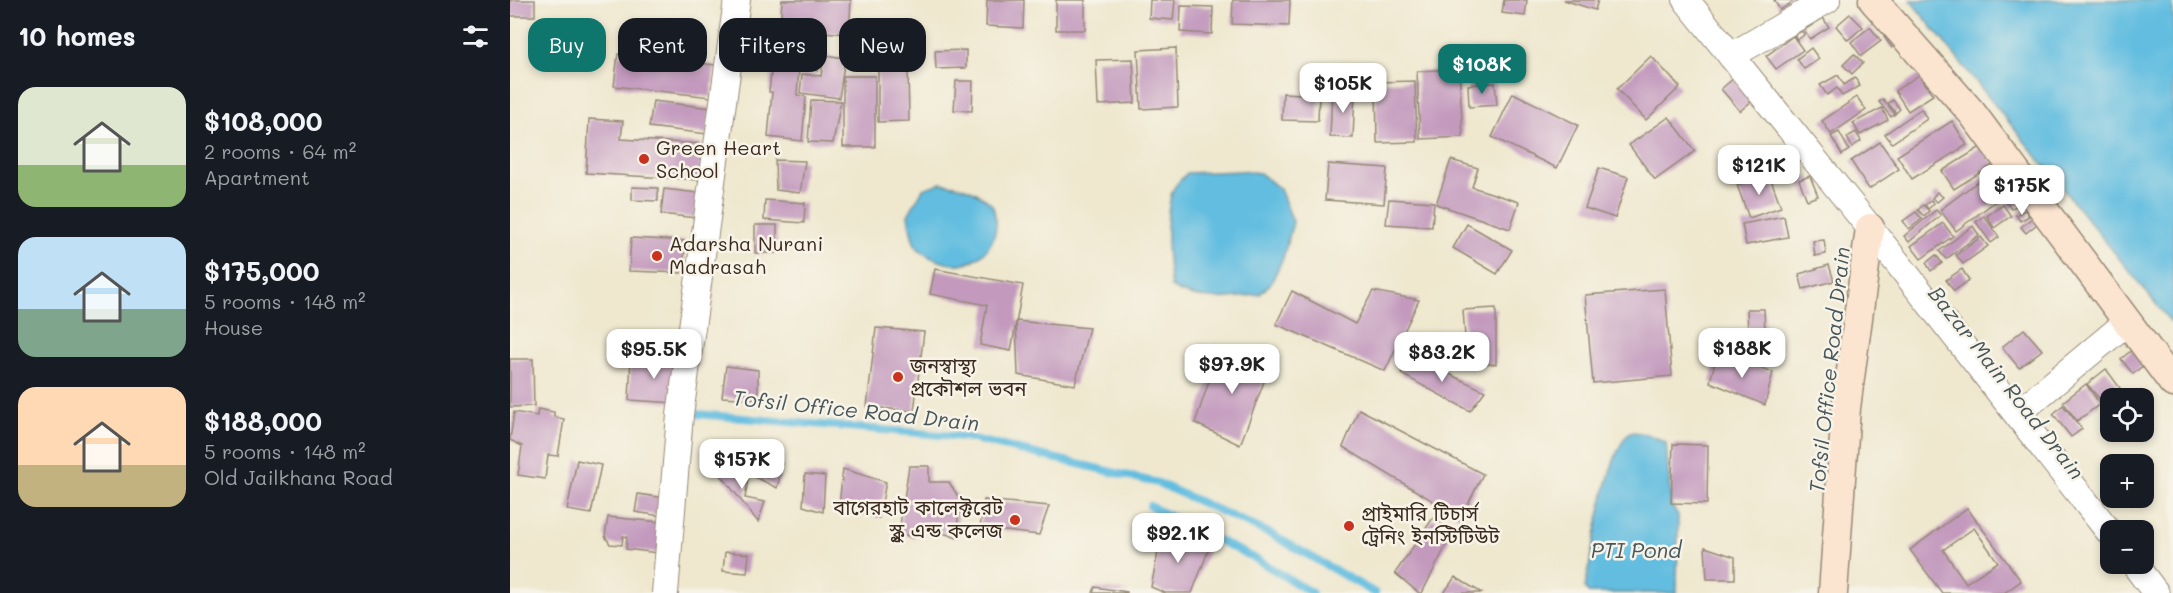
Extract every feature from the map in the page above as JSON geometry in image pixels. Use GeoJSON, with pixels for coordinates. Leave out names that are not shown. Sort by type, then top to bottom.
{"type":"FeatureCollection","features":[{"type":"Feature","properties":{"kind":"main road"},"geometry":{"type":"LineString","coordinates":[[1873,0],[1971,113],[2173,383]]}},
{"type":"Feature","properties":{"kind":"main road"},"geometry":{"type":"LineString","coordinates":[[1833,593],[1846,408],[1870,228]]}},
{"type":"Feature","properties":{"kind":"street"},"geometry":{"type":"LineString","coordinates":[[665,593],[680,415],[737,0]]}},
{"type":"Feature","properties":{"kind":"street"},"geometry":{"type":"LineString","coordinates":[[1686,0],[1870,228],[2100,520]]}},
{"type":"Feature","properties":{"kind":"street"},"geometry":{"type":"LineString","coordinates":[[1731,56],[1827,0]]}},
{"type":"Feature","properties":{"kind":"street"},"geometry":{"type":"LineString","coordinates":[[2017,414],[2127,322]]}},
{"type":"Feature","properties":{"kind":"street"},"geometry":{"type":"LineString","coordinates":[[2142,574],[2156,593]]}},
{"type":"Feature","properties":{"kind":"water"},"geometry":{"type":"Polygon","coordinates":[[[1910,0],[2173,0],[2173,325],[1910,0]]]}},
{"type":"Feature","properties":{"kind":"water"},"geometry":{"type":"Polygon","coordinates":[[[1242,171],[1260,173],[1280,189],[1293,222],[1283,258],[1271,283],[1260,294],[1226,298],[1192,296],[1171,287],[1167,227],[1169,203],[1174,187],[1187,173],[1242,171]]]}},
{"type":"Feature","properties":{"kind":"water"},"geometry":{"type":"Polygon","coordinates":[[[940,183],[969,189],[993,206],[996,224],[994,235],[985,252],[969,262],[950,264],[933,259],[916,246],[913,239],[908,215],[923,189],[940,183]]]}},
{"type":"Feature","properties":{"kind":"water","name":"PTI Pond"},"geometry":{"type":"Polygon","coordinates":[[[1630,432],[1649,435],[1666,443],[1671,505],[1678,515],[1677,593],[1588,593],[1585,587],[1607,481],[1614,461],[1630,432]]]}},
{"type":"Feature","properties":{"kind":"building"},"geometry":{"type":"Polygon","coordinates":[[[510,0],[535,0],[535,16],[510,16],[510,0]]]}},
{"type":"Feature","properties":{"kind":"building"},"geometry":{"type":"Polygon","coordinates":[[[782,0],[851,0],[850,18],[839,18],[839,33],[827,32],[827,18],[781,18],[782,0]]]}},
{"type":"Feature","properties":{"kind":"building"},"geometry":{"type":"Polygon","coordinates":[[[987,0],[1024,0],[1023,28],[986,26],[987,0]]]}},
{"type":"Feature","properties":{"kind":"building"},"geometry":{"type":"Polygon","coordinates":[[[1056,0],[1085,0],[1085,30],[1056,30],[1056,0]]]}},
{"type":"Feature","properties":{"kind":"building"},"geometry":{"type":"Polygon","coordinates":[[[1150,0],[1175,0],[1173,20],[1149,18],[1150,0]]]}},
{"type":"Feature","properties":{"kind":"building"},"geometry":{"type":"Polygon","coordinates":[[[1233,0],[1290,0],[1289,26],[1232,24],[1233,0]]]}},
{"type":"Feature","properties":{"kind":"building"},"geometry":{"type":"Polygon","coordinates":[[[1504,0],[1527,0],[1525,16],[1502,13],[1504,0]]]}},
{"type":"Feature","properties":{"kind":"building"},"geometry":{"type":"Polygon","coordinates":[[[1564,0],[1598,0],[1595,10],[1564,0]]]}},
{"type":"Feature","properties":{"kind":"building"},"geometry":{"type":"Polygon","coordinates":[[[1774,0],[1795,0],[1780,10],[1774,0]]]}},
{"type":"Feature","properties":{"kind":"building"},"geometry":{"type":"Polygon","coordinates":[[[1181,6],[1213,7],[1212,34],[1180,32],[1181,6]]]}},
{"type":"Feature","properties":{"kind":"building"},"geometry":{"type":"Polygon","coordinates":[[[1850,14],[1863,27],[1848,40],[1836,26],[1850,14]]]}},
{"type":"Feature","properties":{"kind":"building"},"geometry":{"type":"Polygon","coordinates":[[[1823,18],[1829,27],[1810,39],[1804,30],[1823,18]]]}},
{"type":"Feature","properties":{"kind":"building"},"geometry":{"type":"Polygon","coordinates":[[[1870,27],[1881,41],[1861,56],[1851,42],[1870,27]]]}},
{"type":"Feature","properties":{"kind":"building"},"geometry":{"type":"Polygon","coordinates":[[[1802,31],[1804,35],[1797,40],[1794,35],[1802,31]]]}},
{"type":"Feature","properties":{"kind":"building"},"geometry":{"type":"Polygon","coordinates":[[[1892,31],[1899,42],[1892,48],[1884,37],[1892,31]]]}},
{"type":"Feature","properties":{"kind":"building"},"geometry":{"type":"Polygon","coordinates":[[[1793,36],[1803,50],[1776,69],[1766,56],[1793,36]]]}},
{"type":"Feature","properties":{"kind":"building"},"geometry":{"type":"Polygon","coordinates":[[[1176,48],[1178,107],[1141,109],[1138,50],[1176,48]]]}},
{"type":"Feature","properties":{"kind":"building"},"geometry":{"type":"Polygon","coordinates":[[[1811,48],[1819,59],[1804,69],[1797,59],[1811,48]]]}},
{"type":"Feature","properties":{"kind":"building"},"geometry":{"type":"Polygon","coordinates":[[[966,50],[966,68],[936,69],[935,51],[966,50]]]}},
{"type":"Feature","properties":{"kind":"building"},"geometry":{"type":"Polygon","coordinates":[[[618,54],[618,72],[707,72],[707,64],[715,65],[711,97],[614,86],[618,54]]]}},
{"type":"Feature","properties":{"kind":"building"},"geometry":{"type":"Polygon","coordinates":[[[1854,54],[1863,63],[1852,74],[1843,65],[1854,54]]]}},
{"type":"Feature","properties":{"kind":"building"},"geometry":{"type":"Polygon","coordinates":[[[827,55],[839,57],[839,72],[843,72],[839,98],[800,93],[802,74],[821,76],[822,72],[827,72],[827,55]]]}},
{"type":"Feature","properties":{"kind":"building"},"geometry":{"type":"Polygon","coordinates":[[[1651,56],[1680,87],[1646,120],[1617,89],[1651,56]]]}},
{"type":"Feature","properties":{"kind":"building"},"geometry":{"type":"Polygon","coordinates":[[[1133,59],[1135,103],[1098,105],[1096,60],[1133,59]]]}},
{"type":"Feature","properties":{"kind":"building"},"geometry":{"type":"Polygon","coordinates":[[[1459,69],[1463,137],[1420,139],[1417,71],[1459,69]]]}},
{"type":"Feature","properties":{"kind":"building"},"geometry":{"type":"Polygon","coordinates":[[[771,72],[799,72],[797,95],[806,97],[802,141],[768,137],[772,92],[769,92],[771,72]]]}},
{"type":"Feature","properties":{"kind":"building"},"geometry":{"type":"Polygon","coordinates":[[[878,72],[908,72],[909,121],[878,122],[878,72]]]}},
{"type":"Feature","properties":{"kind":"building"},"geometry":{"type":"Polygon","coordinates":[[[1838,75],[1844,85],[1855,78],[1860,86],[1842,96],[1837,88],[1827,95],[1820,85],[1838,75]]]}},
{"type":"Feature","properties":{"kind":"building"},"geometry":{"type":"Polygon","coordinates":[[[1919,75],[1933,95],[1908,111],[1895,91],[1919,75]]]}},
{"type":"Feature","properties":{"kind":"building"},"geometry":{"type":"Polygon","coordinates":[[[843,76],[875,76],[875,147],[843,147],[843,76]]]}},
{"type":"Feature","properties":{"kind":"building"},"geometry":{"type":"Polygon","coordinates":[[[1734,78],[1753,100],[1740,111],[1721,89],[1734,78]]]}},
{"type":"Feature","properties":{"kind":"building"},"geometry":{"type":"Polygon","coordinates":[[[956,81],[973,81],[972,111],[954,110],[956,81]]]}},
{"type":"Feature","properties":{"kind":"building"},"geometry":{"type":"Polygon","coordinates":[[[1415,81],[1417,142],[1377,143],[1376,82],[1415,81]]]}},
{"type":"Feature","properties":{"kind":"building"},"geometry":{"type":"Polygon","coordinates":[[[1495,83],[1497,105],[1469,107],[1468,85],[1495,83]]]}},
{"type":"Feature","properties":{"kind":"building"},"geometry":{"type":"Polygon","coordinates":[[[1332,91],[1355,91],[1353,138],[1330,137],[1332,91]]]}},
{"type":"Feature","properties":{"kind":"building"},"geometry":{"type":"Polygon","coordinates":[[[1283,93],[1319,95],[1318,121],[1282,120],[1283,93]]]}},
{"type":"Feature","properties":{"kind":"building"},"geometry":{"type":"Polygon","coordinates":[[[1513,93],[1578,125],[1557,168],[1492,137],[1513,93]]]}},
{"type":"Feature","properties":{"kind":"building"},"geometry":{"type":"Polygon","coordinates":[[[1857,97],[1866,110],[1831,134],[1822,121],[1857,97]]]}},
{"type":"Feature","properties":{"kind":"building"},"geometry":{"type":"Polygon","coordinates":[[[1883,99],[1895,114],[1891,117],[1879,102],[1883,99]]]}},
{"type":"Feature","properties":{"kind":"building"},"geometry":{"type":"Polygon","coordinates":[[[811,100],[841,101],[833,143],[808,142],[811,100]]]}},
{"type":"Feature","properties":{"kind":"building"},"geometry":{"type":"Polygon","coordinates":[[[1893,100],[1900,109],[1896,113],[1888,103],[1893,100]]]}},
{"type":"Feature","properties":{"kind":"building"},"geometry":{"type":"Polygon","coordinates":[[[653,101],[711,108],[707,134],[649,127],[653,101]]]}},
{"type":"Feature","properties":{"kind":"building"},"geometry":{"type":"Polygon","coordinates":[[[1882,108],[1888,120],[1860,135],[1853,123],[1882,108]]]}},
{"type":"Feature","properties":{"kind":"building"},"geometry":{"type":"Polygon","coordinates":[[[1921,109],[1927,119],[1892,143],[1885,134],[1921,109]]]}},
{"type":"Feature","properties":{"kind":"building"},"geometry":{"type":"Polygon","coordinates":[[[1669,117],[1695,151],[1655,180],[1629,145],[1669,117]]]}},
{"type":"Feature","properties":{"kind":"building","name":"Green Heart School"},"geometry":{"type":"Polygon","coordinates":[[[589,119],[623,121],[621,139],[702,144],[699,180],[586,173],[589,119]]]}},
{"type":"Feature","properties":{"kind":"building"},"geometry":{"type":"Polygon","coordinates":[[[1952,121],[1967,145],[1912,179],[1897,156],[1952,121]]]}},
{"type":"Feature","properties":{"kind":"building"},"geometry":{"type":"Polygon","coordinates":[[[1839,132],[1849,150],[1842,155],[1831,136],[1839,132]]]}},
{"type":"Feature","properties":{"kind":"building"},"geometry":{"type":"Polygon","coordinates":[[[1856,132],[1861,141],[1852,147],[1847,137],[1856,132]]]}},
{"type":"Feature","properties":{"kind":"building"},"geometry":{"type":"Polygon","coordinates":[[[1880,142],[1899,169],[1869,189],[1851,161],[1880,142]]]}},
{"type":"Feature","properties":{"kind":"building"},"geometry":{"type":"Polygon","coordinates":[[[1792,145],[1797,156],[1779,165],[1773,154],[1792,145]]]}},
{"type":"Feature","properties":{"kind":"building"},"geometry":{"type":"Polygon","coordinates":[[[1982,146],[1994,164],[1954,189],[1942,171],[1982,146]]]}},
{"type":"Feature","properties":{"kind":"building"},"geometry":{"type":"Polygon","coordinates":[[[775,160],[805,161],[800,193],[776,190],[775,160]]]}},
{"type":"Feature","properties":{"kind":"building"},"geometry":{"type":"Polygon","coordinates":[[[1451,160],[1478,168],[1472,187],[1519,202],[1510,229],[1436,204],[1451,160]]]}},
{"type":"Feature","properties":{"kind":"building"},"geometry":{"type":"Polygon","coordinates":[[[1328,164],[1387,168],[1384,204],[1325,200],[1328,164]]]}},
{"type":"Feature","properties":{"kind":"building"},"geometry":{"type":"Polygon","coordinates":[[[1599,168],[1628,177],[1615,218],[1585,208],[1599,168]]]}},
{"type":"Feature","properties":{"kind":"building"},"geometry":{"type":"Polygon","coordinates":[[[1993,170],[2009,191],[1956,231],[1940,210],[1993,170]]]}},
{"type":"Feature","properties":{"kind":"building"},"geometry":{"type":"Polygon","coordinates":[[[1769,174],[1781,207],[1749,218],[1737,185],[1769,174]]]}},
{"type":"Feature","properties":{"kind":"building"},"geometry":{"type":"Polygon","coordinates":[[[1810,176],[1818,196],[1807,200],[1799,180],[1810,176]]]}},
{"type":"Feature","properties":{"kind":"building"},"geometry":{"type":"Polygon","coordinates":[[[632,187],[658,188],[658,201],[632,200],[632,187]]]}},
{"type":"Feature","properties":{"kind":"building"},"geometry":{"type":"Polygon","coordinates":[[[664,189],[698,193],[696,218],[661,214],[664,189]]]}},
{"type":"Feature","properties":{"kind":"building"},"geometry":{"type":"Polygon","coordinates":[[[1937,192],[1943,197],[1937,202],[1932,198],[1937,192]]]}},
{"type":"Feature","properties":{"kind":"building"},"geometry":{"type":"Polygon","coordinates":[[[2014,195],[2020,203],[2011,209],[2006,201],[2014,195]]]}},
{"type":"Feature","properties":{"kind":"building"},"geometry":{"type":"Polygon","coordinates":[[[1389,199],[1434,202],[1432,227],[1386,224],[1389,199]]]}},
{"type":"Feature","properties":{"kind":"building"},"geometry":{"type":"Polygon","coordinates":[[[765,200],[805,203],[804,223],[764,220],[765,200]]]}},
{"type":"Feature","properties":{"kind":"building"},"geometry":{"type":"Polygon","coordinates":[[[1931,200],[1934,204],[1928,209],[1925,205],[1931,200]]]}},
{"type":"Feature","properties":{"kind":"building"},"geometry":{"type":"Polygon","coordinates":[[[1923,205],[1929,211],[1924,216],[1918,210],[1923,205]]]}},
{"type":"Feature","properties":{"kind":"building"},"geometry":{"type":"Polygon","coordinates":[[[2003,205],[2011,216],[1994,228],[1987,216],[2003,205]]]}},
{"type":"Feature","properties":{"kind":"building"},"geometry":{"type":"Polygon","coordinates":[[[1936,210],[1941,215],[1909,242],[1904,236],[1936,210]]]}},
{"type":"Feature","properties":{"kind":"building"},"geometry":{"type":"Polygon","coordinates":[[[2025,210],[2029,216],[2020,221],[2016,215],[2025,210]]]}},
{"type":"Feature","properties":{"kind":"building"},"geometry":{"type":"Polygon","coordinates":[[[1916,212],[1922,219],[1909,229],[1903,221],[1916,212]]]}},
{"type":"Feature","properties":{"kind":"building"},"geometry":{"type":"Polygon","coordinates":[[[1784,216],[1788,237],[1746,245],[1742,224],[1784,216]]]}},
{"type":"Feature","properties":{"kind":"building"},"geometry":{"type":"Polygon","coordinates":[[[1984,216],[1999,237],[1991,243],[1976,222],[1984,216]]]}},
{"type":"Feature","properties":{"kind":"building"},"geometry":{"type":"Polygon","coordinates":[[[2032,218],[2037,224],[2026,233],[2021,227],[2032,218]]]}},
{"type":"Feature","properties":{"kind":"building"},"geometry":{"type":"Polygon","coordinates":[[[1943,223],[1953,236],[1921,259],[1911,246],[1943,223]]]}},
{"type":"Feature","properties":{"kind":"building"},"geometry":{"type":"Polygon","coordinates":[[[1467,224],[1512,250],[1497,274],[1453,248],[1467,224]]]}},
{"type":"Feature","properties":{"kind":"building"},"geometry":{"type":"Polygon","coordinates":[[[755,225],[777,225],[777,253],[755,253],[755,225]]]}},
{"type":"Feature","properties":{"kind":"building"},"geometry":{"type":"Polygon","coordinates":[[[1973,226],[1979,235],[1946,259],[1939,251],[1973,226]]]}},
{"type":"Feature","properties":{"kind":"building"},"geometry":{"type":"Polygon","coordinates":[[[1981,237],[1988,246],[1963,264],[1956,255],[1981,237]]]}},
{"type":"Feature","properties":{"kind":"building","name":"Adarsha Nurani Madrasah"},"geometry":{"type":"Polygon","coordinates":[[[631,238],[685,241],[683,273],[629,271],[631,238]]]}},
{"type":"Feature","properties":{"kind":"building"},"geometry":{"type":"Polygon","coordinates":[[[1824,240],[1826,254],[1815,256],[1813,241],[1824,240]]]}},
{"type":"Feature","properties":{"kind":"building"},"geometry":{"type":"Polygon","coordinates":[[[1936,255],[1942,263],[1931,271],[1926,263],[1936,255]]]}},
{"type":"Feature","properties":{"kind":"building"},"geometry":{"type":"Polygon","coordinates":[[[1829,265],[1834,281],[1803,289],[1799,274],[1829,265]]]}},
{"type":"Feature","properties":{"kind":"building"},"geometry":{"type":"Polygon","coordinates":[[[935,269],[1023,285],[1011,351],[980,345],[987,305],[930,294],[935,269]]]}},
{"type":"Feature","properties":{"kind":"building"},"geometry":{"type":"Polygon","coordinates":[[[1962,269],[1969,280],[1954,291],[1946,280],[1962,269]]]}},
{"type":"Feature","properties":{"kind":"building"},"geometry":{"type":"Polygon","coordinates":[[[1665,289],[1672,376],[1593,383],[1585,295],[1665,289]]]}},
{"type":"Feature","properties":{"kind":"building"},"geometry":{"type":"Polygon","coordinates":[[[1292,291],[1355,324],[1373,291],[1419,300],[1385,371],[1276,324],[1292,291]]]}},
{"type":"Feature","properties":{"kind":"building"},"geometry":{"type":"Polygon","coordinates":[[[1496,308],[1496,364],[1467,364],[1463,310],[1496,308]]]}},
{"type":"Feature","properties":{"kind":"building"},"geometry":{"type":"Polygon","coordinates":[[[1747,309],[1764,309],[1765,332],[1748,333],[1747,309]]]}},
{"type":"Feature","properties":{"kind":"building"},"geometry":{"type":"Polygon","coordinates":[[[1016,321],[1089,328],[1075,385],[1018,375],[1016,321]]]}},
{"type":"Feature","properties":{"kind":"building"},"geometry":{"type":"Polygon","coordinates":[[[876,328],[924,332],[914,411],[867,407],[876,328]]]}},
{"type":"Feature","properties":{"kind":"building"},"geometry":{"type":"Polygon","coordinates":[[[2024,329],[2042,350],[2019,368],[2002,347],[2024,329]]]}},
{"type":"Feature","properties":{"kind":"building"},"geometry":{"type":"Polygon","coordinates":[[[2140,343],[2152,358],[2133,374],[2121,359],[2140,343]]]}},
{"type":"Feature","properties":{"kind":"building"},"geometry":{"type":"Polygon","coordinates":[[[1220,348],[1270,366],[1240,445],[1195,423],[1220,348]]]}},
{"type":"Feature","properties":{"kind":"building"},"geometry":{"type":"Polygon","coordinates":[[[1407,354],[1485,391],[1470,411],[1401,374],[1407,354]]]}},
{"type":"Feature","properties":{"kind":"building"},"geometry":{"type":"Polygon","coordinates":[[[1717,354],[1773,372],[1765,405],[1710,382],[1717,354]]]}},
{"type":"Feature","properties":{"kind":"building"},"geometry":{"type":"Polygon","coordinates":[[[631,357],[678,360],[676,403],[629,400],[631,357]]]}},
{"type":"Feature","properties":{"kind":"building"},"geometry":{"type":"Polygon","coordinates":[[[510,359],[533,359],[534,406],[510,407],[510,359]]]}},
{"type":"Feature","properties":{"kind":"building"},"geometry":{"type":"Polygon","coordinates":[[[726,366],[758,370],[758,399],[722,397],[726,366]]]}},
{"type":"Feature","properties":{"kind":"building"},"geometry":{"type":"Polygon","coordinates":[[[2106,369],[2120,388],[2100,388],[2100,400],[2087,384],[2106,369]]]}},
{"type":"Feature","properties":{"kind":"building"},"geometry":{"type":"Polygon","coordinates":[[[2086,384],[2100,404],[2077,421],[2063,402],[2086,384]]]}},
{"type":"Feature","properties":{"kind":"building"},"geometry":{"type":"Polygon","coordinates":[[[2063,405],[2082,429],[2071,437],[2053,414],[2063,405]]]}},
{"type":"Feature","properties":{"kind":"building"},"geometry":{"type":"Polygon","coordinates":[[[538,409],[554,412],[554,417],[564,419],[558,456],[548,455],[545,479],[518,475],[522,446],[510,440],[514,412],[537,416],[538,409]]]}},
{"type":"Feature","properties":{"kind":"building"},"geometry":{"type":"Polygon","coordinates":[[[1359,409],[1483,474],[1461,518],[1343,447],[1359,409]]]}},
{"type":"Feature","properties":{"kind":"building"},"geometry":{"type":"Polygon","coordinates":[[[1673,444],[1708,445],[1707,504],[1671,503],[1673,444]]]}},
{"type":"Feature","properties":{"kind":"building"},"geometry":{"type":"Polygon","coordinates":[[[752,458],[783,464],[777,488],[749,474],[752,458]]]}},
{"type":"Feature","properties":{"kind":"building"},"geometry":{"type":"Polygon","coordinates":[[[577,460],[601,465],[591,514],[567,510],[577,460]]]}},
{"type":"Feature","properties":{"kind":"building"},"geometry":{"type":"Polygon","coordinates":[[[714,466],[749,474],[745,498],[765,502],[758,522],[714,466]]]}},
{"type":"Feature","properties":{"kind":"building"},"geometry":{"type":"Polygon","coordinates":[[[909,466],[929,466],[929,482],[949,482],[959,498],[957,538],[923,526],[913,538],[899,532],[909,466]]]}},
{"type":"Feature","properties":{"kind":"building"},"geometry":{"type":"Polygon","coordinates":[[[843,469],[886,482],[879,518],[839,506],[843,469]]]}},
{"type":"Feature","properties":{"kind":"building"},"geometry":{"type":"Polygon","coordinates":[[[805,474],[825,476],[823,512],[803,506],[805,474]]]}},
{"type":"Feature","properties":{"kind":"building"},"geometry":{"type":"Polygon","coordinates":[[[638,494],[671,499],[668,517],[635,512],[638,494]]]}},
{"type":"Feature","properties":{"kind":"building"},"geometry":{"type":"Polygon","coordinates":[[[984,500],[1049,506],[1039,535],[980,528],[984,500]]]}},
{"type":"Feature","properties":{"kind":"building"},"geometry":{"type":"Polygon","coordinates":[[[1967,508],[2021,581],[2004,593],[1942,593],[1910,550],[1967,508]],[[1974,528],[1943,550],[1966,583],[1998,562],[1974,528]]]}},
{"type":"Feature","properties":{"kind":"building"},"geometry":{"type":"Polygon","coordinates":[[[608,517],[670,523],[666,554],[626,549],[627,537],[623,536],[622,545],[610,544],[605,536],[608,517]]]}},
{"type":"Feature","properties":{"kind":"building"},"geometry":{"type":"Polygon","coordinates":[[[1433,518],[1453,532],[1422,593],[1419,593],[1395,573],[1433,518]]]}},
{"type":"Feature","properties":{"kind":"building"},"geometry":{"type":"Polygon","coordinates":[[[1162,532],[1210,546],[1192,593],[1165,593],[1151,587],[1162,532]]]}},
{"type":"Feature","properties":{"kind":"building"},"geometry":{"type":"Polygon","coordinates":[[[1705,547],[1735,557],[1735,579],[1707,579],[1705,547]]]}},
{"type":"Feature","properties":{"kind":"building"},"geometry":{"type":"Polygon","coordinates":[[[725,552],[749,554],[747,573],[723,571],[725,552]]]}},
{"type":"Feature","properties":{"kind":"building"},"geometry":{"type":"Polygon","coordinates":[[[1455,577],[1482,593],[1444,593],[1455,577]]]}},
{"type":"Feature","properties":{"kind":"building"},"geometry":{"type":"Polygon","coordinates":[[[1095,587],[1127,592],[1127,593],[1093,593],[1095,587]]]}},
{"type":"Feature","properties":{"kind":"waterway","name":"Tofsil Office Road Drain"},"geometry":{"type":"LineString","coordinates":[[685,413],[965,437],[1158,483],[1271,534],[1375,593]]}},
{"type":"Feature","properties":{"kind":"waterway"},"geometry":{"type":"LineString","coordinates":[[1150,506],[1256,559],[1312,593]]}},
{"type":"Feature","properties":{"kind":"place","name":"Green Heart School"},"geometry":{"type":"Point","coordinates":[644,159]}},
{"type":"Feature","properties":{"kind":"place","name":"Adarsha Nurani Madrasah"},"geometry":{"type":"Point","coordinates":[657,256]}},
{"type":"Feature","properties":{"kind":"place","name":"জনস্বাস্থ্য প্রকৌশল ভবন"},"geometry":{"type":"Point","coordinates":[898,377]}},
{"type":"Feature","properties":{"kind":"place","name":"বাগেরহাট কালেক্টরেট স্কুল এন্ড কলেজ"},"geometry":{"type":"Point","coordinates":[1015,520]}},
{"type":"Feature","properties":{"kind":"place","name":"প্রাইমারি টিচার্স ট্রেনিং ইনস্টিটিউট"},"geometry":{"type":"Point","coordinates":[1349,526]}},
{"type":"Feature","properties":{"kind":"water label","name":"Bazar Main Road Drain"},"geometry":{"type":"Point","coordinates":[2006,383]}}]}
